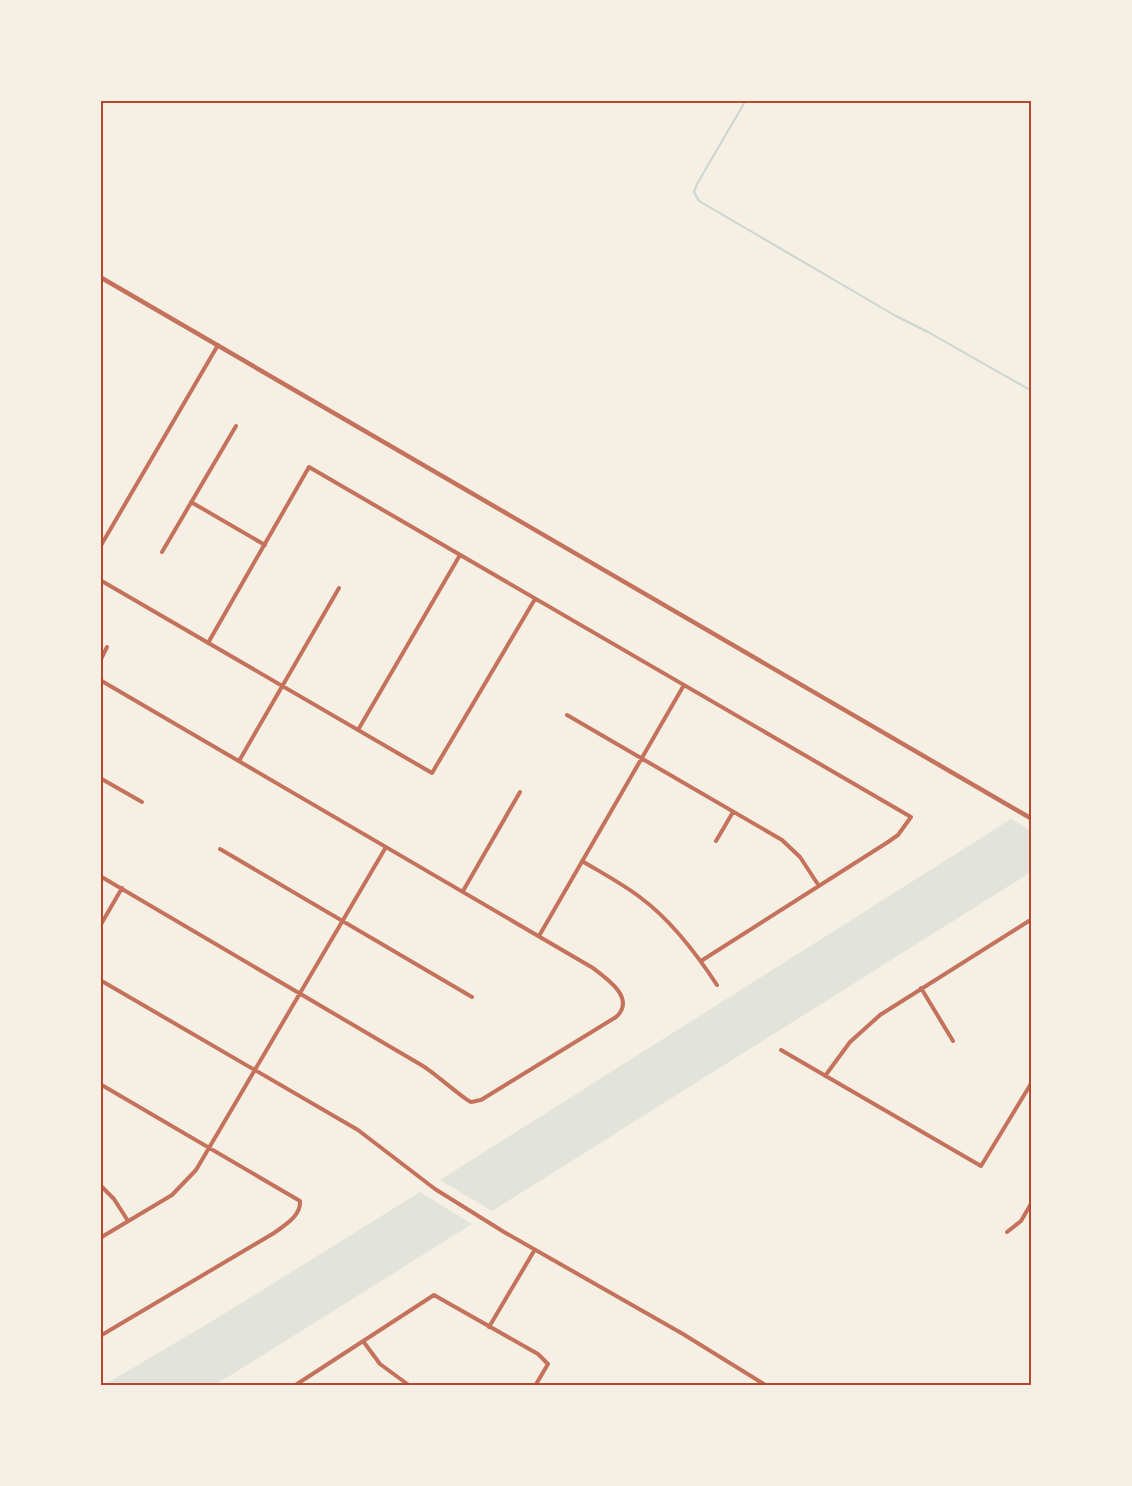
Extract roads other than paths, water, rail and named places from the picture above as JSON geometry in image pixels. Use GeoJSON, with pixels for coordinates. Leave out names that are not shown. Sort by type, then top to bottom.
{"type":"FeatureCollection","features":[{"type":"Feature","properties":{"kind":"street"},"geometry":{"type":"LineString","coordinates":[[100,277],[1032,819]]}},
{"type":"Feature","properties":{"kind":"street"},"geometry":{"type":"LineString","coordinates":[[100,547],[218,345]]}},
{"type":"Feature","properties":{"kind":"street"},"geometry":{"type":"LineString","coordinates":[[162,552],[236,426]]}},
{"type":"Feature","properties":{"kind":"street"},"geometry":{"type":"LineString","coordinates":[[208,643],[309,467],[911,817],[898,834],[888,842],[702,961]]}},
{"type":"Feature","properties":{"kind":"street"},"geometry":{"type":"LineString","coordinates":[[191,502],[265,545]]}},
{"type":"Feature","properties":{"kind":"street"},"geometry":{"type":"LineString","coordinates":[[358,730],[460,555]]}},
{"type":"Feature","properties":{"kind":"street"},"geometry":{"type":"LineString","coordinates":[[100,580],[432,773],[535,598]]}},
{"type":"Feature","properties":{"kind":"street"},"geometry":{"type":"LineString","coordinates":[[239,761],[339,588]]}},
{"type":"Feature","properties":{"kind":"street"},"geometry":{"type":"LineString","coordinates":[[100,661],[107,647]]}},
{"type":"Feature","properties":{"kind":"street"},"geometry":{"type":"LineString","coordinates":[[100,680],[605,976],[620,994],[623,1007],[616,1017],[481,1100],[472,1102],[423,1066],[100,876]]}},
{"type":"Feature","properties":{"kind":"street"},"geometry":{"type":"LineString","coordinates":[[539,936],[684,685]]}},
{"type":"Feature","properties":{"kind":"street"},"geometry":{"type":"LineString","coordinates":[[567,715],[782,840],[800,857],[819,886]]}},
{"type":"Feature","properties":{"kind":"street"},"geometry":{"type":"LineString","coordinates":[[100,778],[142,802]]}},
{"type":"Feature","properties":{"kind":"street"},"geometry":{"type":"LineString","coordinates":[[463,891],[520,792]]}},
{"type":"Feature","properties":{"kind":"street"},"geometry":{"type":"LineString","coordinates":[[716,841],[733,812]]}},
{"type":"Feature","properties":{"kind":"street"},"geometry":{"type":"LineString","coordinates":[[100,1238],[181,1188],[196,1170],[386,847]]}},
{"type":"Feature","properties":{"kind":"street"},"geometry":{"type":"LineString","coordinates":[[220,849],[472,997]]}},
{"type":"Feature","properties":{"kind":"street"},"geometry":{"type":"LineString","coordinates":[[582,861],[642,898],[673,927],[702,961],[717,985]]}},
{"type":"Feature","properties":{"kind":"street"},"geometry":{"type":"LineString","coordinates":[[100,926],[122,888]]}},
{"type":"Feature","properties":{"kind":"street"},"geometry":{"type":"LineString","coordinates":[[825,1076],[850,1042],[864,1028],[921,988],[1032,919]]}},
{"type":"Feature","properties":{"kind":"street"},"geometry":{"type":"LineString","coordinates":[[100,980],[358,1130],[435,1189],[534,1251],[683,1334],[767,1386]]}},
{"type":"Feature","properties":{"kind":"street"},"geometry":{"type":"LineString","coordinates":[[921,988],[953,1041]]}},
{"type":"Feature","properties":{"kind":"street"},"geometry":{"type":"LineString","coordinates":[[780,1050],[981,1166],[1031,1083]]}},
{"type":"Feature","properties":{"kind":"street"},"geometry":{"type":"LineString","coordinates":[[100,1084],[300,1201],[301,1208],[294,1217],[274,1233],[100,1336]]}},
{"type":"Feature","properties":{"kind":"street"},"geometry":{"type":"LineString","coordinates":[[100,1185],[114,1199],[128,1221]]}},
{"type":"Feature","properties":{"kind":"street"},"geometry":{"type":"LineString","coordinates":[[1007,1232],[1021,1221],[1032,1202]]}},
{"type":"Feature","properties":{"kind":"street"},"geometry":{"type":"LineString","coordinates":[[489,1327],[534,1251]]}},
{"type":"Feature","properties":{"kind":"street"},"geometry":{"type":"LineString","coordinates":[[294,1386],[434,1295],[538,1354],[548,1364],[535,1386]]}},
{"type":"Feature","properties":{"kind":"street"},"geometry":{"type":"LineString","coordinates":[[363,1341],[380,1364],[410,1386]]}},
{"type":"Feature","properties":{"kind":"waterway"},"geometry":{"type":"LineString","coordinates":[[746,100],[697,184],[694,192],[699,201],[896,316],[1032,391]]}}]}
